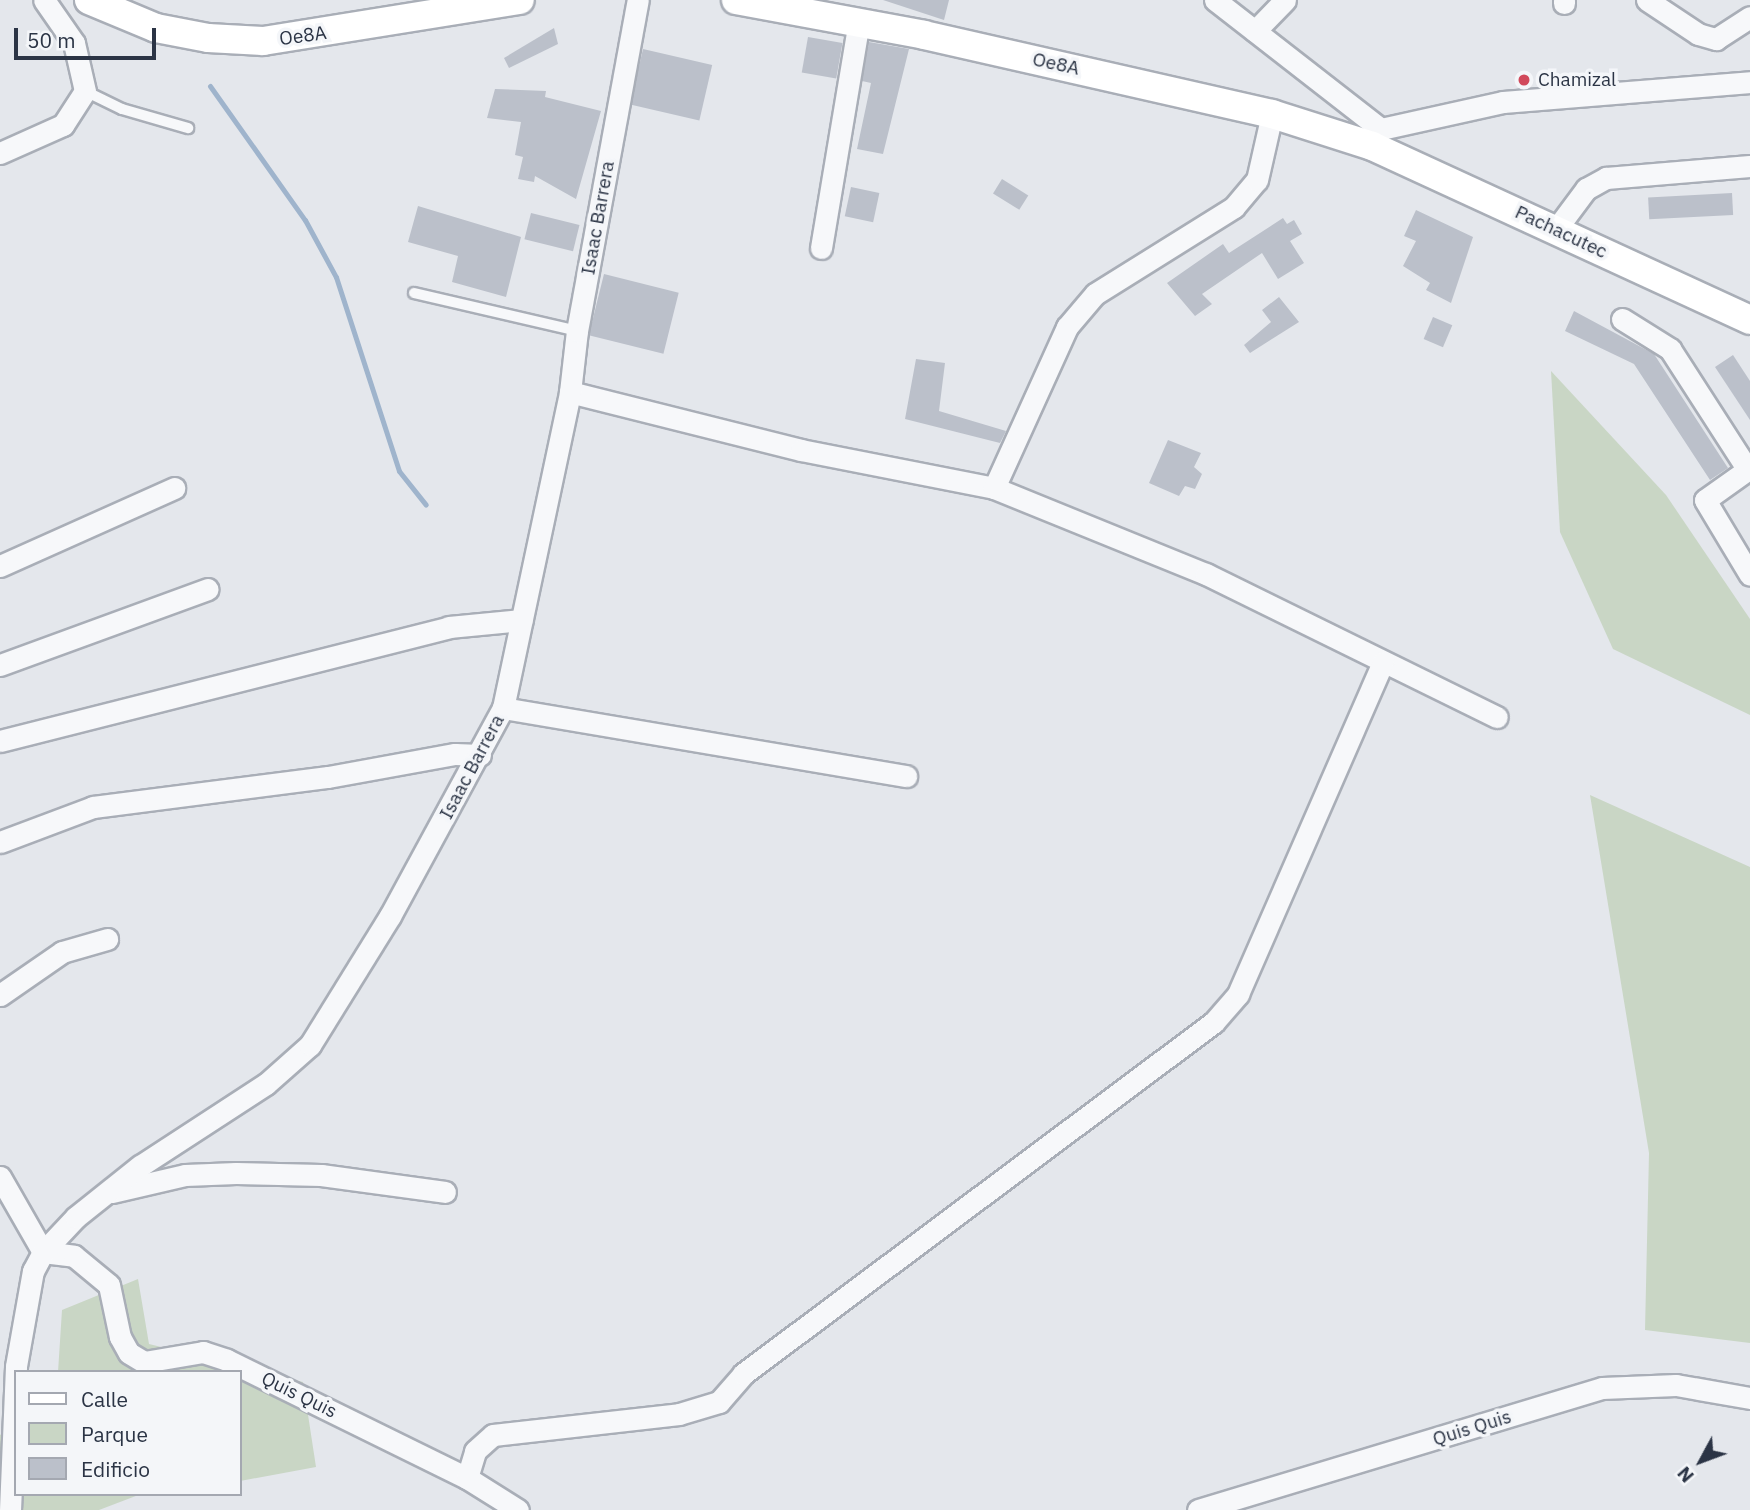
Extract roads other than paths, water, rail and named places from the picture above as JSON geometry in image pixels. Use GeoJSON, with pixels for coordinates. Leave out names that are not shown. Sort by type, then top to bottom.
{"type":"FeatureCollection","features":[{"type":"Feature","properties":{"kind":"street"},"geometry":{"type":"LineString","coordinates":[[0,153],[63,125],[85,91],[74,43],[44,0]]}},
{"type":"Feature","properties":{"kind":"street","name":"Oe8A"},"geometry":{"type":"LineString","coordinates":[[89,0],[156,28],[233,41],[293,38],[464,5],[520,0]]}},
{"type":"Feature","properties":{"kind":"street","name":"Isaac Barrera"},"geometry":{"type":"LineString","coordinates":[[43,1252],[107,1193],[265,1084],[310,1045],[390,916],[480,755],[503,708],[570,392],[577,331],[638,0]]}},
{"type":"Feature","properties":{"kind":"street","name":"Oe8A"},"geometry":{"type":"LineString","coordinates":[[736,0],[859,22],[1376,137]]}},
{"type":"Feature","properties":{"kind":"street","name":"Pachacutec"},"geometry":{"type":"LineString","coordinates":[[1215,0],[1255,31],[1376,137],[1557,228],[1750,320]]}},
{"type":"Feature","properties":{"kind":"street"},"geometry":{"type":"LineString","coordinates":[[1255,31],[1284,0]]}},
{"type":"Feature","properties":{"kind":"street"},"geometry":{"type":"LineString","coordinates":[[1647,0],[1699,34],[1716,39],[1750,17]]}},
{"type":"Feature","properties":{"kind":"street"},"geometry":{"type":"LineString","coordinates":[[821,248],[859,22]]}},
{"type":"Feature","properties":{"kind":"street"},"geometry":{"type":"LineString","coordinates":[[1376,137],[1503,102],[1750,82]]}},
{"type":"Feature","properties":{"kind":"street"},"geometry":{"type":"LineString","coordinates":[[994,488],[1067,327],[1095,294],[1234,207],[1257,180],[1272,114]]}},
{"type":"Feature","properties":{"kind":"street"},"geometry":{"type":"LineString","coordinates":[[1557,228],[1586,189],[1606,178],[1750,166]]}},
{"type":"Feature","properties":{"kind":"street"},"geometry":{"type":"LineString","coordinates":[[1622,319],[1670,349],[1749,469],[1705,500],[1750,575]]}},
{"type":"Feature","properties":{"kind":"street"},"geometry":{"type":"LineString","coordinates":[[570,392],[800,450],[994,488],[1206,574],[1497,718]]}},
{"type":"Feature","properties":{"kind":"street"},"geometry":{"type":"LineString","coordinates":[[0,566],[174,488]]}},
{"type":"Feature","properties":{"kind":"street"},"geometry":{"type":"LineString","coordinates":[[0,665],[208,589]]}},
{"type":"Feature","properties":{"kind":"street"},"geometry":{"type":"LineString","coordinates":[[0,741],[425,632],[522,620]]}},
{"type":"Feature","properties":{"kind":"street"},"geometry":{"type":"LineString","coordinates":[[467,1478],[475,1451],[494,1435],[679,1414],[719,1402],[743,1374],[1207,1028],[1238,994],[1383,662]]}},
{"type":"Feature","properties":{"kind":"street"},"geometry":{"type":"LineString","coordinates":[[503,708],[906,776]]}},
{"type":"Feature","properties":{"kind":"street"},"geometry":{"type":"LineString","coordinates":[[0,842],[93,807],[328,776],[455,754],[480,755]]}},
{"type":"Feature","properties":{"kind":"street"},"geometry":{"type":"LineString","coordinates":[[0,995],[62,952],[107,939]]}},
{"type":"Feature","properties":{"kind":"street"},"geometry":{"type":"LineString","coordinates":[[107,1193],[185,1175],[236,1173],[321,1175],[444,1192]]}},
{"type":"Feature","properties":{"kind":"street"},"geometry":{"type":"LineString","coordinates":[[0,1177],[43,1252],[33,1271],[20,1329],[18,1370]]}},
{"type":"Feature","properties":{"kind":"street","name":"Quis Quis"},"geometry":{"type":"LineString","coordinates":[[43,1252],[74,1256],[109,1285],[120,1337],[129,1353],[144,1362],[204,1352],[227,1360],[467,1478],[518,1510]]}},
{"type":"Feature","properties":{"kind":"street","name":"Quis Quis"},"geometry":{"type":"LineString","coordinates":[[1198,1510],[1602,1388],[1638,1383],[1676,1385],[1750,1398]]}},
{"type":"Feature","properties":{"kind":"street"},"geometry":{"type":"LineString","coordinates":[[10,1510],[14,1438]]}},
{"type":"Feature","properties":{"kind":"lane"},"geometry":{"type":"LineString","coordinates":[[85,91],[122,108],[188,128]]}},
{"type":"Feature","properties":{"kind":"lane"},"geometry":{"type":"LineString","coordinates":[[414,293],[577,331]]}},
{"type":"Feature","properties":{"kind":"waterway"},"geometry":{"type":"LineString","coordinates":[[210,86],[305,220],[336,277],[399,471],[426,505]]}},
{"type":"Feature","properties":{"kind":"place","name":"Chamizal"},"geometry":{"type":"Point","coordinates":[1524,80]}}]}
